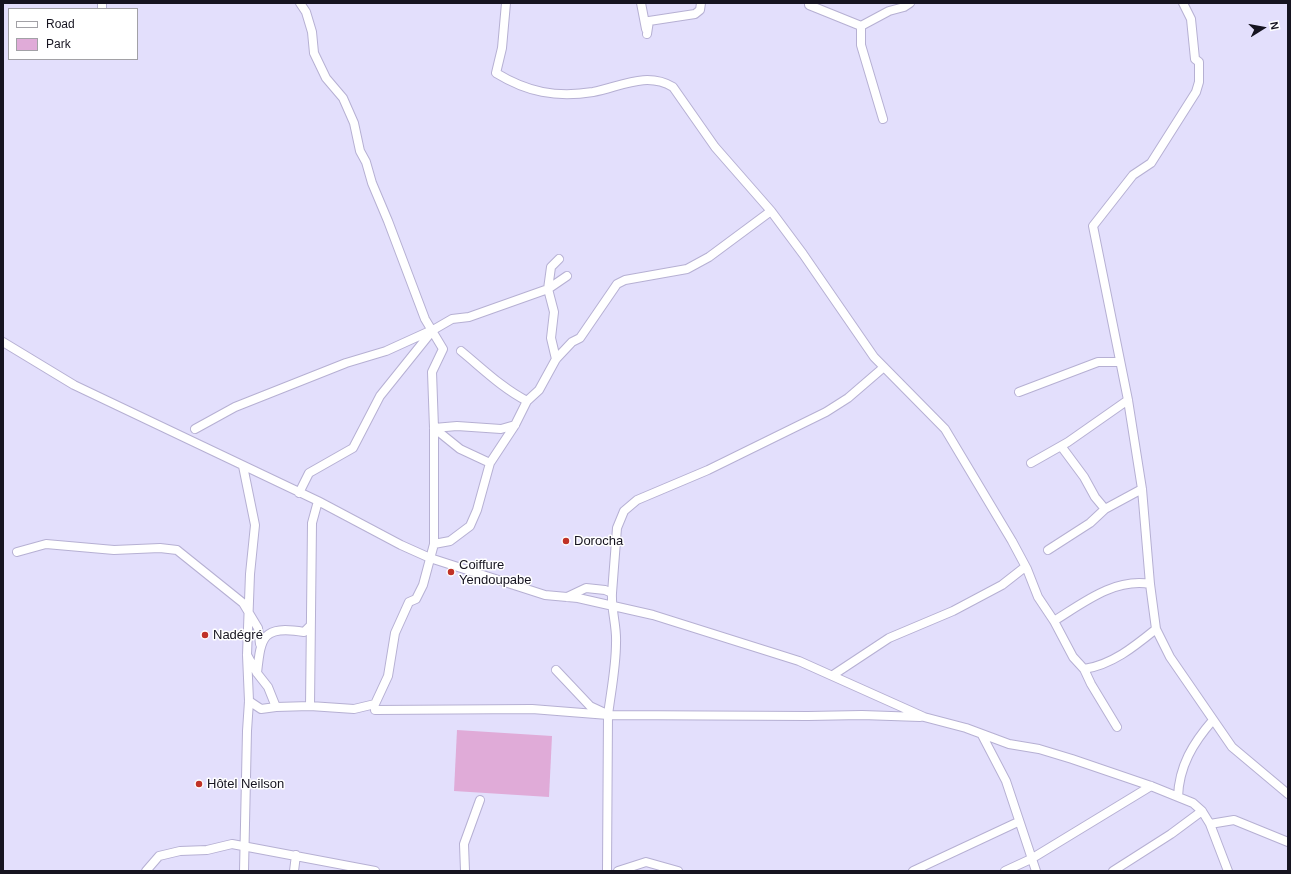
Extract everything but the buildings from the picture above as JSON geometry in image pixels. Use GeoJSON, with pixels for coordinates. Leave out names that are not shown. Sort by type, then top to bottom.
{"type":"FeatureCollection","features":[{"type":"Feature","properties":{"kind":"street"},"geometry":{"type":"LineString","coordinates":[[249,701],[261,709],[276,706],[310,706],[354,710],[375,704],[388,676],[395,633],[409,602],[416,599],[423,584],[434,544],[434,428],[432,372],[443,349],[433,330],[425,319],[372,183],[354,123],[343,98],[326,78],[314,53],[312,32],[306,12],[300,3]]}},
{"type":"Feature","properties":{"kind":"street"},"geometry":{"type":"LineString","coordinates":[[506,3],[502,48],[496,73],[523,88],[548,94],[593,92],[635,81],[656,80],[673,87],[715,147],[771,211],[838,303],[870,352],[945,429],[1025,567],[1038,597],[1054,621],[1073,657],[1084,669],[1116,727]]}},
{"type":"Feature","properties":{"kind":"street"},"geometry":{"type":"LineString","coordinates":[[641,3],[647,34],[649,21],[695,14],[700,10],[701,3]]}},
{"type":"Feature","properties":{"kind":"street"},"geometry":{"type":"LineString","coordinates":[[808,3],[809,5],[861,26],[910,3]]}},
{"type":"Feature","properties":{"kind":"street"},"geometry":{"type":"LineString","coordinates":[[1183,3],[1191,19],[1195,59],[1199,62],[1199,82],[1196,92],[1151,162],[1133,175],[1093,226],[1128,400],[1142,489],[1150,584],[1156,629],[1170,657],[1232,747],[1288,794]]}},
{"type":"Feature","properties":{"kind":"street"},"geometry":{"type":"LineString","coordinates":[[861,26],[861,45],[883,119]]}},
{"type":"Feature","properties":{"kind":"street"},"geometry":{"type":"LineString","coordinates":[[434,544],[450,541],[470,526],[477,510],[490,463],[515,425],[527,401],[539,390],[556,359],[572,342],[580,338],[617,284],[625,280],[687,269],[709,257],[771,211]]}},
{"type":"Feature","properties":{"kind":"street"},"geometry":{"type":"LineString","coordinates":[[556,359],[550,338],[554,312],[548,289],[551,267],[559,259]]}},
{"type":"Feature","properties":{"kind":"street"},"geometry":{"type":"LineString","coordinates":[[195,429],[235,407],[346,364],[386,351],[433,330],[452,319],[469,317],[548,289],[567,276]]}},
{"type":"Feature","properties":{"kind":"street"},"geometry":{"type":"LineString","coordinates":[[299,493],[309,473],[353,448],[380,396],[433,330]]}},
{"type":"Feature","properties":{"kind":"street"},"geometry":{"type":"LineString","coordinates":[[3,342],[74,385],[318,502],[401,545],[430,558],[545,595],[567,596],[675,622],[799,661],[924,717],[966,728],[1009,744],[1039,749],[1058,755],[1151,786],[1192,803],[1202,811],[1210,824],[1228,871]]}},
{"type":"Feature","properties":{"kind":"street"},"geometry":{"type":"LineString","coordinates":[[461,351],[487,375],[511,393],[527,401]]}},
{"type":"Feature","properties":{"kind":"street"},"geometry":{"type":"LineString","coordinates":[[1019,392],[1098,362],[1120,362]]}},
{"type":"Feature","properties":{"kind":"street"},"geometry":{"type":"LineString","coordinates":[[607,871],[608,715],[616,642],[615,622],[611,606],[617,528],[624,511],[638,500],[708,470],[826,412],[848,398],[884,367]]}},
{"type":"Feature","properties":{"kind":"street"},"geometry":{"type":"LineString","coordinates":[[1031,463],[1061,446],[1128,400]]}},
{"type":"Feature","properties":{"kind":"street"},"geometry":{"type":"LineString","coordinates":[[434,428],[457,426],[501,429],[515,425]]}},
{"type":"Feature","properties":{"kind":"street"},"geometry":{"type":"LineString","coordinates":[[434,428],[460,449],[490,463]]}},
{"type":"Feature","properties":{"kind":"street"},"geometry":{"type":"LineString","coordinates":[[1061,446],[1084,477],[1095,497],[1104,509]]}},
{"type":"Feature","properties":{"kind":"street"},"geometry":{"type":"LineString","coordinates":[[243,466],[255,525],[250,574],[247,655],[249,701],[244,871]]}},
{"type":"Feature","properties":{"kind":"street"},"geometry":{"type":"LineString","coordinates":[[1048,550],[1090,523],[1104,509],[1142,489]]}},
{"type":"Feature","properties":{"kind":"street"},"geometry":{"type":"LineString","coordinates":[[310,706],[312,524],[318,502]]}},
{"type":"Feature","properties":{"kind":"street"},"geometry":{"type":"LineString","coordinates":[[18,552],[46,544],[114,550],[160,548],[177,550],[243,603],[258,628],[260,644],[256,673]]}},
{"type":"Feature","properties":{"kind":"street"},"geometry":{"type":"LineString","coordinates":[[833,675],[889,638],[953,611],[1002,585],[1025,567]]}},
{"type":"Feature","properties":{"kind":"street"},"geometry":{"type":"LineString","coordinates":[[1054,621],[1106,589],[1132,583],[1150,584]]}},
{"type":"Feature","properties":{"kind":"street"},"geometry":{"type":"LineString","coordinates":[[567,596],[586,588],[605,590],[612,593]]}},
{"type":"Feature","properties":{"kind":"street"},"geometry":{"type":"LineString","coordinates":[[260,644],[268,634],[280,629],[304,632],[310,626]]}},
{"type":"Feature","properties":{"kind":"street"},"geometry":{"type":"LineString","coordinates":[[1084,669],[1112,660],[1130,650],[1156,629]]}},
{"type":"Feature","properties":{"kind":"street"},"geometry":{"type":"LineString","coordinates":[[247,655],[256,673],[268,687],[276,706]]}},
{"type":"Feature","properties":{"kind":"street"},"geometry":{"type":"LineString","coordinates":[[556,670],[590,706],[608,715]]}},
{"type":"Feature","properties":{"kind":"street"},"geometry":{"type":"LineString","coordinates":[[375,710],[532,709],[608,715],[862,715],[924,717]]}},
{"type":"Feature","properties":{"kind":"street"},"geometry":{"type":"LineString","coordinates":[[1178,797],[1178,784],[1183,765],[1197,738],[1213,720]]}},
{"type":"Feature","properties":{"kind":"street"},"geometry":{"type":"LineString","coordinates":[[982,735],[1006,781],[1018,822],[1036,871]]}},
{"type":"Feature","properties":{"kind":"street"},"geometry":{"type":"LineString","coordinates":[[1005,871],[1031,859],[1151,786]]}},
{"type":"Feature","properties":{"kind":"street"},"geometry":{"type":"LineString","coordinates":[[465,871],[464,844],[480,800]]}},
{"type":"Feature","properties":{"kind":"street"},"geometry":{"type":"LineString","coordinates":[[1113,871],[1171,834],[1202,811]]}},
{"type":"Feature","properties":{"kind":"street"},"geometry":{"type":"LineString","coordinates":[[1210,824],[1234,820],[1288,842]]}},
{"type":"Feature","properties":{"kind":"street"},"geometry":{"type":"LineString","coordinates":[[913,871],[1018,822]]}},
{"type":"Feature","properties":{"kind":"street"},"geometry":{"type":"LineString","coordinates":[[146,871],[159,856],[180,851],[207,850],[232,844],[244,845],[296,856],[350,869],[375,871]]}},
{"type":"Feature","properties":{"kind":"street"},"geometry":{"type":"LineString","coordinates":[[294,871],[296,856]]}},
{"type":"Feature","properties":{"kind":"street"},"geometry":{"type":"LineString","coordinates":[[618,871],[646,862],[678,871]]}},
{"type":"Feature","properties":{"kind":"green space"},"geometry":{"type":"Polygon","coordinates":[[[457,730],[552,736],[549,797],[454,791],[457,730]]]}},
{"type":"Feature","properties":{"kind":"place","name":"Dorocha"},"geometry":{"type":"Point","coordinates":[566,541]}},
{"type":"Feature","properties":{"kind":"place","name":"Coiffure Yendoupabe"},"geometry":{"type":"Point","coordinates":[451,572]}},
{"type":"Feature","properties":{"kind":"place","name":"Nadégré"},"geometry":{"type":"Point","coordinates":[205,635]}},
{"type":"Feature","properties":{"kind":"place","name":"Hôtel Neilson"},"geometry":{"type":"Point","coordinates":[199,784]}}]}
